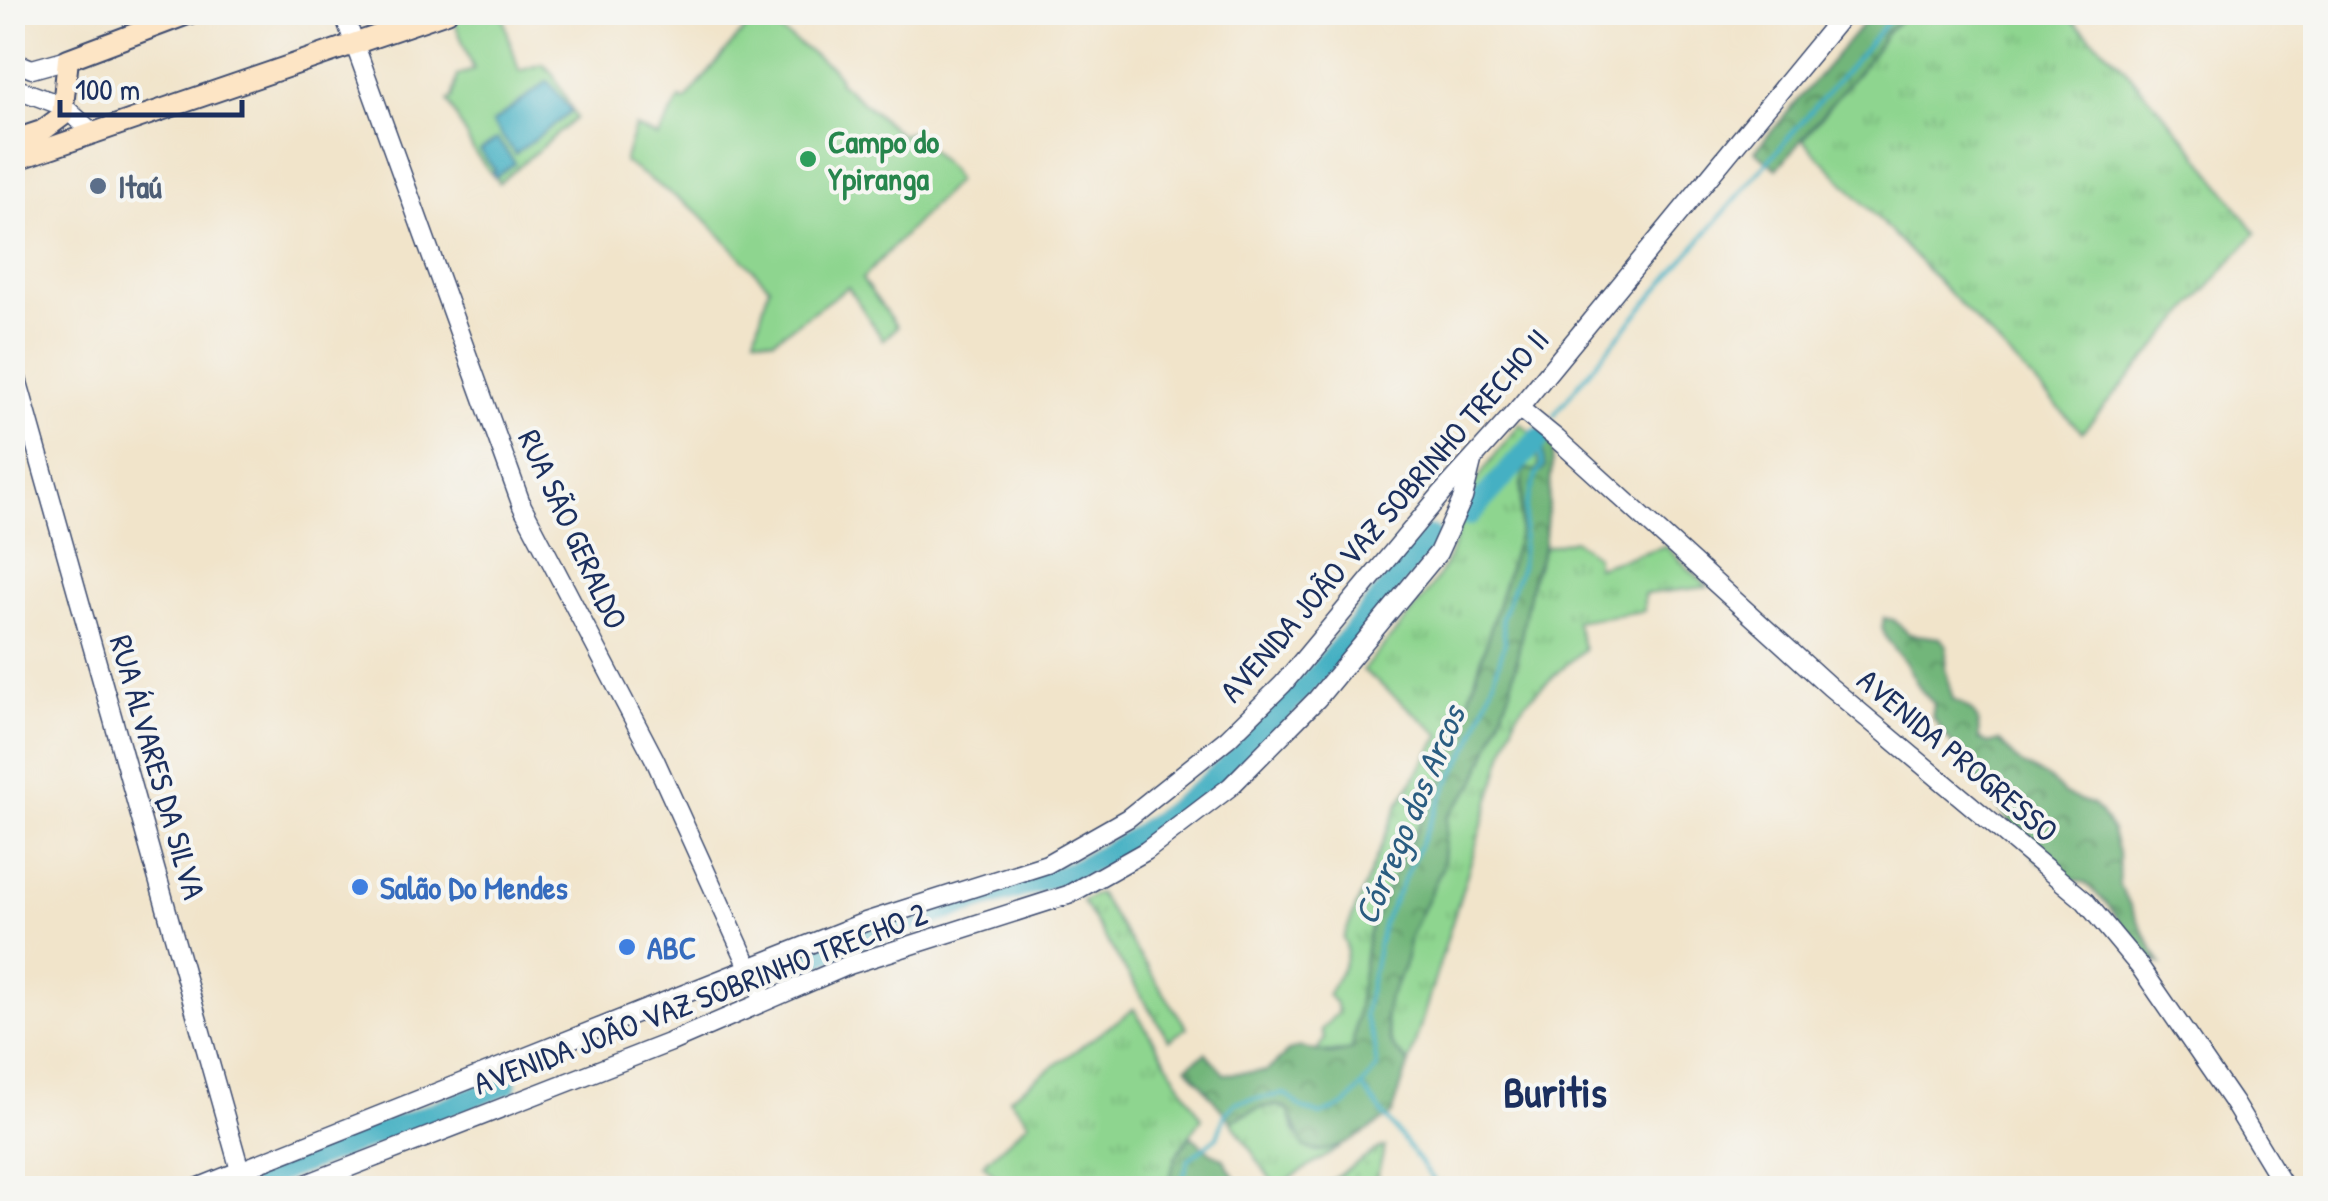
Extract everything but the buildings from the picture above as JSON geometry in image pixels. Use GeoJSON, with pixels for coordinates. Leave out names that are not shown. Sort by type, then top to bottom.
{"type":"FeatureCollection","features":[{"type":"Feature","properties":{"kind":"main road"},"geometry":{"type":"LineString","coordinates":[[12,141],[55,124],[62,116],[68,59],[194,12]]}},
{"type":"Feature","properties":{"kind":"main road"},"geometry":{"type":"LineString","coordinates":[[12,161],[447,12]]}},
{"type":"Feature","properties":{"kind":"street","name":"RUA SÃO GERALDO"},"geometry":{"type":"LineString","coordinates":[[343,12],[522,506],[655,760],[764,1000]]}},
{"type":"Feature","properties":{"kind":"street","name":"AVENIDA JOÃO VAZ SOBRINHO TRECHO II"},"geometry":{"type":"LineString","coordinates":[[197,1188],[242,1179],[865,922],[1047,864],[1128,818],[1228,738],[1283,684],[1472,462],[1526,413],[1845,12]]}},
{"type":"Feature","properties":{"kind":"street"},"geometry":{"type":"LineString","coordinates":[[12,61],[32,69],[68,59]]}},
{"type":"Feature","properties":{"kind":"street"},"geometry":{"type":"LineString","coordinates":[[12,88],[63,106],[89,135]]}},
{"type":"Feature","properties":{"kind":"street","name":"RUA ÁLVARES DA SILVA"},"geometry":{"type":"LineString","coordinates":[[12,362],[242,1179]]}},
{"type":"Feature","properties":{"kind":"street","name":"AVENIDA PROGRESSO"},"geometry":{"type":"LineString","coordinates":[[1526,413],[1830,686],[2085,902],[2140,967],[2234,1102],[2285,1188]]}},
{"type":"Feature","properties":{"kind":"street","name":"AVENIDA JOÃO VAZ SOBRINHO TRECHO 2"},"geometry":{"type":"LineString","coordinates":[[296,1188],[671,1042],[849,964],[1068,895],[1146,851],[1230,787],[1317,699],[1438,554],[1463,498],[1472,462]]}},
{"type":"Feature","properties":{"kind":"street"},"geometry":{"type":"LineString","coordinates":[[1424,516],[1442,520],[1448,533]]}},
{"type":"Feature","properties":{"kind":"green space"},"geometry":{"type":"Polygon","coordinates":[[[502,13],[519,71],[543,64],[553,74],[576,118],[499,183],[474,152],[448,101],[452,99],[458,75],[474,70],[452,16],[502,13]]]}},
{"type":"Feature","properties":{"kind":"green space"},"geometry":{"type":"Polygon","coordinates":[[[1872,13],[1908,13],[1887,32],[1777,169],[1755,151],[1872,13]]]}},
{"type":"Feature","properties":{"kind":"green space"},"geometry":{"type":"Polygon","coordinates":[[[1908,13],[2064,13],[2120,63],[2194,149],[2256,233],[2082,432],[1803,140],[1887,32],[1908,13]]]}},
{"type":"Feature","properties":{"kind":"green space"},"geometry":{"type":"Polygon","coordinates":[[[759,16],[831,67],[838,81],[901,135],[912,132],[950,169],[956,181],[862,279],[897,327],[883,340],[848,287],[773,340],[755,337],[769,286],[698,212],[624,162],[635,127],[658,137],[680,99],[685,101],[759,16]]]}},
{"type":"Feature","properties":{"kind":"green space"},"geometry":{"type":"Polygon","coordinates":[[[1520,424],[1533,433],[1469,510],[1460,515],[1494,456],[1520,424]]]}},
{"type":"Feature","properties":{"kind":"green space"},"geometry":{"type":"Polygon","coordinates":[[[1547,438],[1554,444],[1544,547],[1532,579],[1511,689],[1476,782],[1447,817],[1442,868],[1410,936],[1404,967],[1389,997],[1385,1018],[1390,1040],[1409,1063],[1392,1115],[1339,1147],[1316,1151],[1305,1148],[1289,1113],[1281,1106],[1259,1108],[1231,1121],[1187,1066],[1206,1053],[1224,1074],[1267,1071],[1299,1047],[1330,1054],[1352,1050],[1368,935],[1396,870],[1448,770],[1520,530],[1523,473],[1526,469],[1540,472],[1545,467],[1542,447],[1547,438]]]}},
{"type":"Feature","properties":{"kind":"green space"},"geometry":{"type":"Polygon","coordinates":[[[1536,449],[1539,466],[1535,471],[1526,469],[1521,483],[1520,530],[1448,770],[1396,870],[1368,935],[1352,1051],[1317,1052],[1324,1039],[1321,1030],[1338,1012],[1327,995],[1346,960],[1343,939],[1398,805],[1441,735],[1363,670],[1433,584],[1454,546],[1460,525],[1478,514],[1536,449]]]}},
{"type":"Feature","properties":{"kind":"green space"},"geometry":{"type":"Polygon","coordinates":[[[1574,540],[1596,556],[1596,567],[1665,546],[1708,587],[1644,594],[1644,611],[1575,621],[1584,649],[1526,701],[1516,715],[1409,1063],[1390,1040],[1385,1018],[1389,997],[1404,967],[1410,936],[1442,868],[1447,817],[1476,782],[1511,689],[1532,579],[1544,547],[1574,540]]]}},
{"type":"Feature","properties":{"kind":"green space"},"geometry":{"type":"Polygon","coordinates":[[[1884,618],[1894,620],[1909,634],[1940,638],[1947,646],[1945,668],[1953,700],[1974,714],[1979,739],[1989,744],[1999,741],[2021,764],[2050,779],[2064,794],[2093,805],[2101,813],[2112,831],[2118,853],[2119,885],[2161,964],[2147,958],[2107,904],[2085,883],[2064,877],[2037,860],[1932,717],[1934,704],[1886,638],[1884,618]]]}},
{"type":"Feature","properties":{"kind":"green space"},"geometry":{"type":"Polygon","coordinates":[[[1098,893],[1187,1028],[1169,1040],[1082,901],[1098,893]]]}},
{"type":"Feature","properties":{"kind":"green space"},"geometry":{"type":"Polygon","coordinates":[[[1134,1009],[1202,1118],[1175,1157],[1168,1188],[1008,1188],[983,1164],[1029,1122],[1009,1098],[1134,1009]]]}},
{"type":"Feature","properties":{"kind":"green space"},"geometry":{"type":"Polygon","coordinates":[[[1278,1106],[1288,1110],[1295,1131],[1315,1152],[1341,1147],[1276,1187],[1231,1121],[1257,1109],[1278,1106]]]}},
{"type":"Feature","properties":{"kind":"green space"},"geometry":{"type":"Polygon","coordinates":[[[1191,1136],[1223,1158],[1241,1188],[1168,1188],[1175,1157],[1191,1136]]]}},
{"type":"Feature","properties":{"kind":"green space"},"geometry":{"type":"Polygon","coordinates":[[[1385,1147],[1374,1188],[1320,1188],[1380,1148],[1385,1147]]]}},
{"type":"Feature","properties":{"kind":"water"},"geometry":{"type":"Polygon","coordinates":[[[548,81],[571,112],[515,154],[492,123],[548,81]]]}},
{"type":"Feature","properties":{"kind":"water"},"geometry":{"type":"Polygon","coordinates":[[[497,139],[515,163],[495,177],[495,170],[480,151],[497,139]]]}},
{"type":"Feature","properties":{"kind":"waterway","name":"Córrego dos Arcos"},"geometry":{"type":"LineString","coordinates":[[1554,416],[1896,12]]}},
{"type":"Feature","properties":{"kind":"waterway","name":"Córrego dos Arcos"},"geometry":{"type":"LineString","coordinates":[[1180,1188],[1189,1159],[1217,1137],[1225,1114],[1236,1102],[1285,1094],[1302,1108],[1321,1115],[1346,1105],[1377,1068],[1373,1039],[1364,1015],[1383,924],[1448,784],[1472,742],[1492,686],[1505,642],[1502,617],[1521,567],[1526,506],[1542,466],[1539,438]]}},
{"type":"Feature","properties":{"kind":"waterway"},"geometry":{"type":"LineString","coordinates":[[1469,515],[1539,438]]}},
{"type":"Feature","properties":{"kind":"waterway"},"geometry":{"type":"LineString","coordinates":[[790,967],[882,930],[1068,873],[1175,810],[1268,727],[1431,536]]}},
{"type":"Feature","properties":{"kind":"waterway"},"geometry":{"type":"LineString","coordinates":[[261,1179],[507,1084]]}},
{"type":"Feature","properties":{"kind":"waterway"},"geometry":{"type":"LineString","coordinates":[[1364,1089],[1440,1188]]}},
{"type":"Feature","properties":{"kind":"place","name":"Campo do Ypiranga"},"geometry":{"type":"Point","coordinates":[808,159]}},
{"type":"Feature","properties":{"kind":"place","name":"Itaú"},"geometry":{"type":"Point","coordinates":[98,186]}},
{"type":"Feature","properties":{"kind":"place","name":"Salão Do Mendes"},"geometry":{"type":"Point","coordinates":[360,887]}},
{"type":"Feature","properties":{"kind":"place","name":"ABC"},"geometry":{"type":"Point","coordinates":[627,947]}},
{"type":"Feature","properties":{"kind":"district","name":"Buritis"},"geometry":{"type":"Point","coordinates":[1555,1091]}}]}
